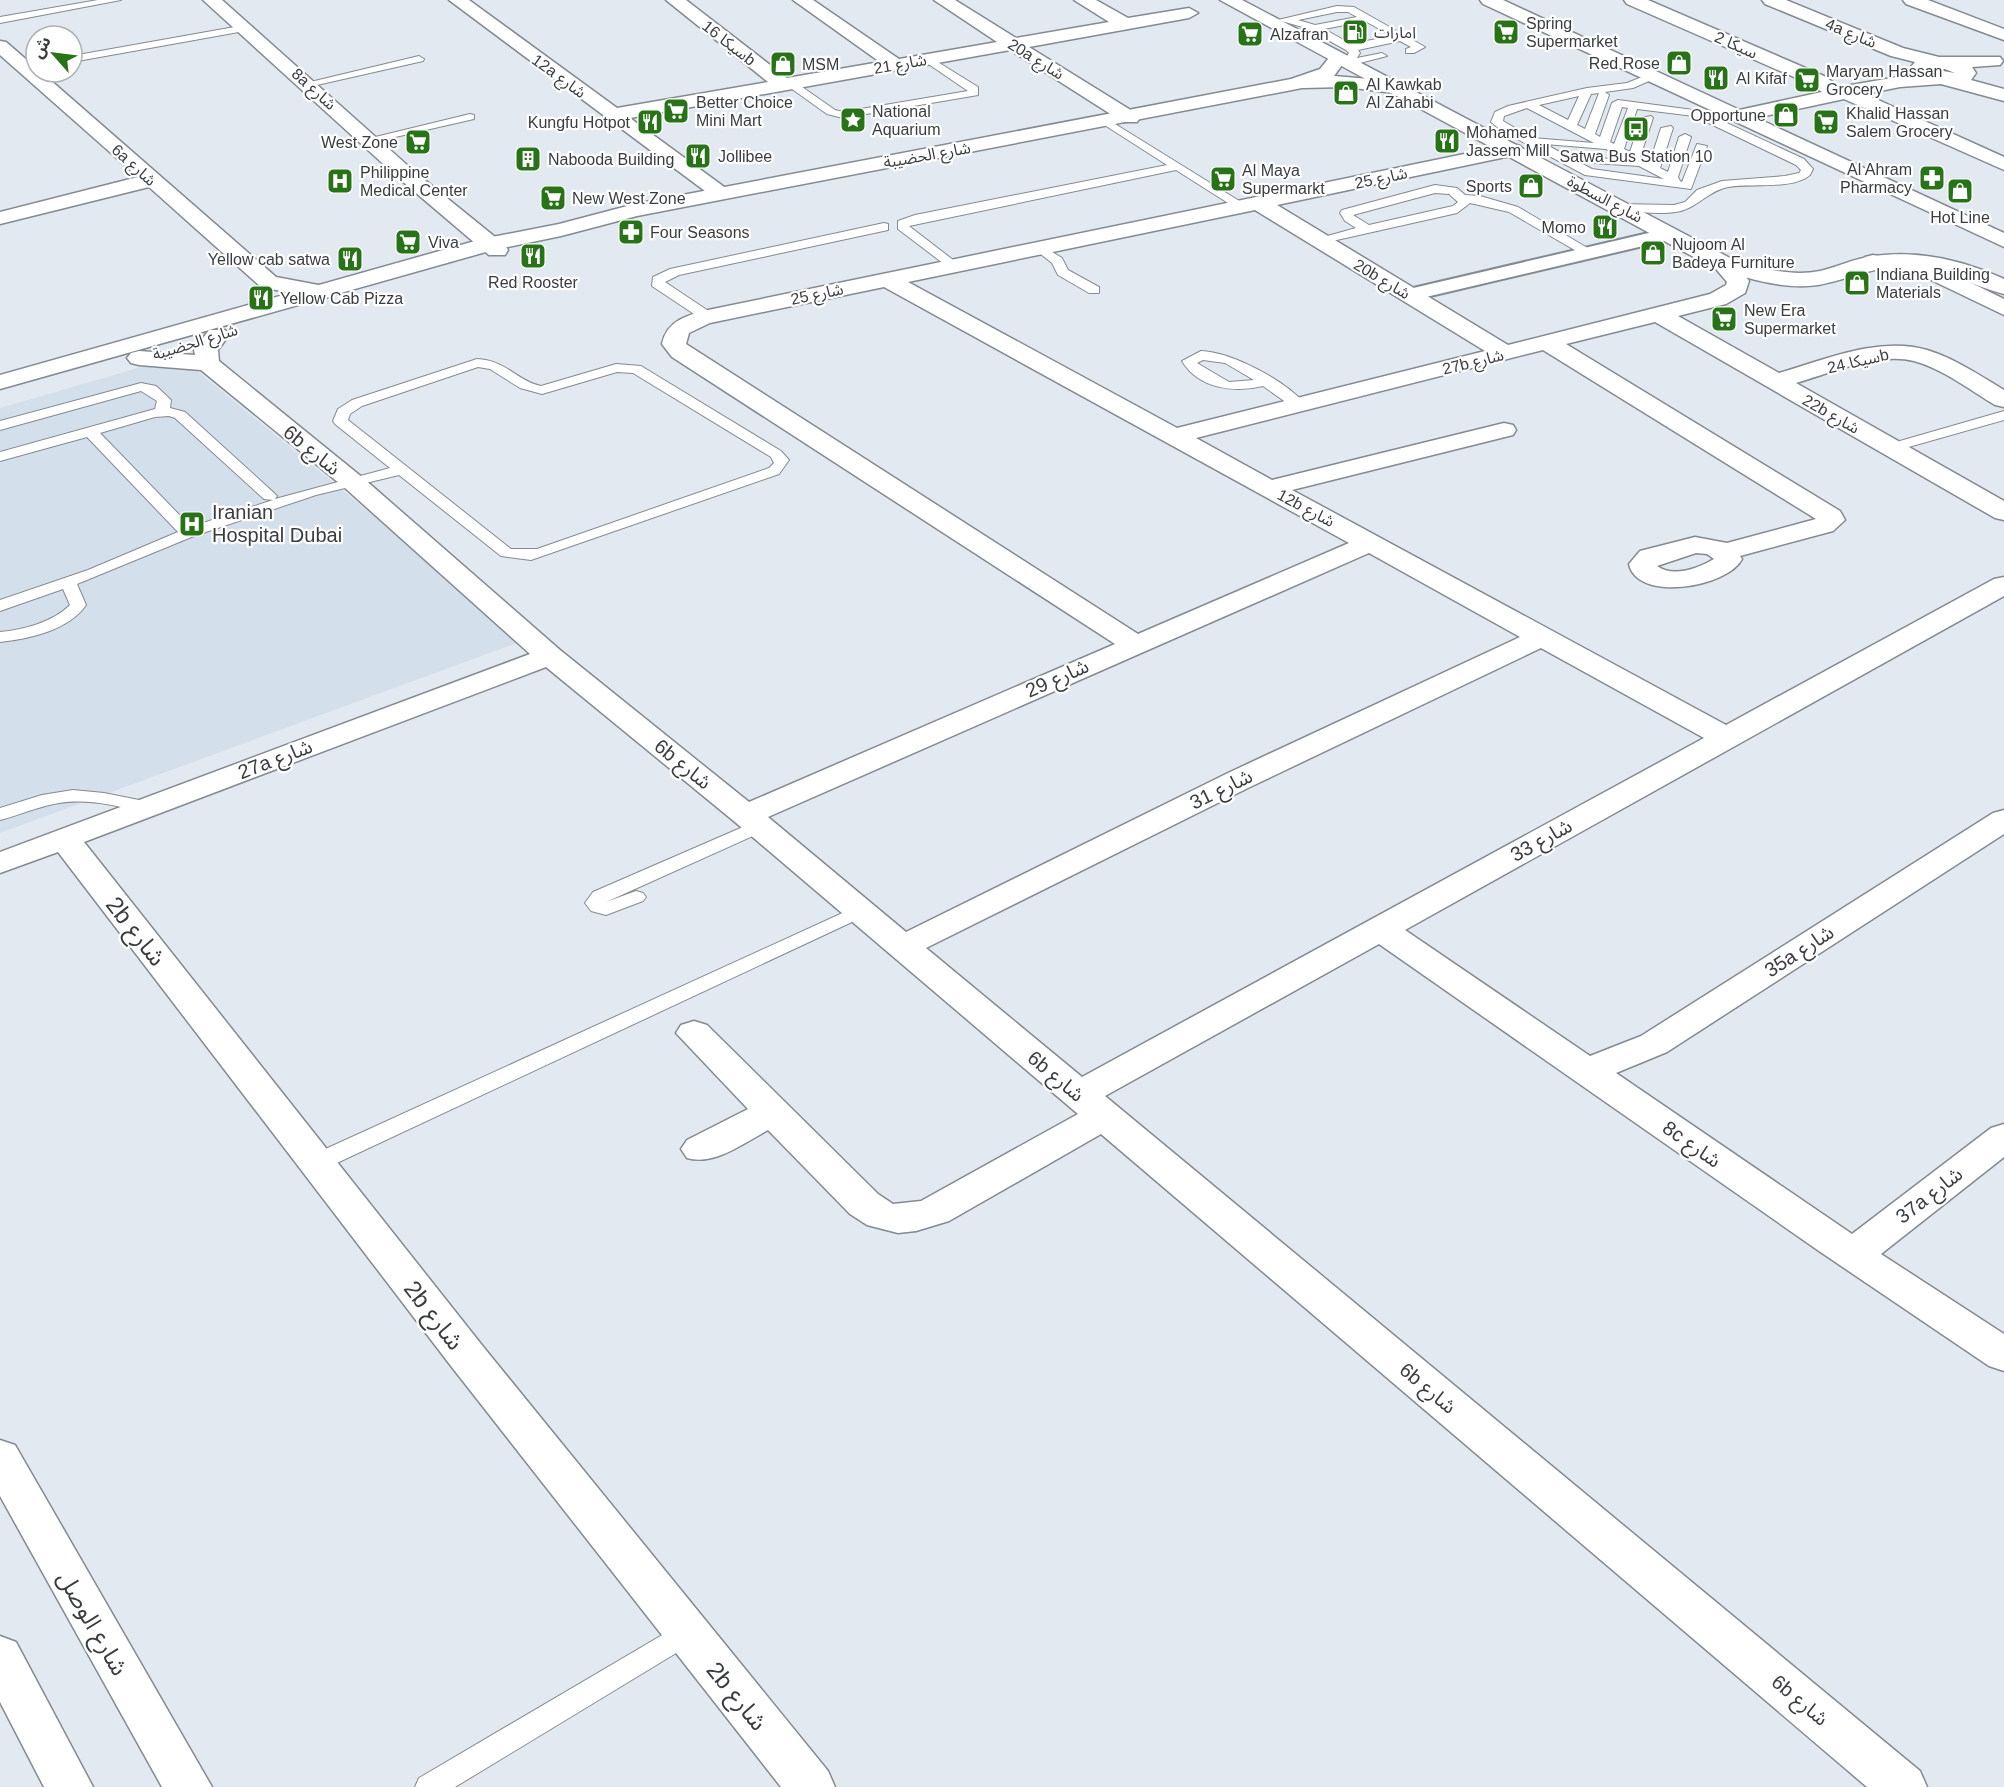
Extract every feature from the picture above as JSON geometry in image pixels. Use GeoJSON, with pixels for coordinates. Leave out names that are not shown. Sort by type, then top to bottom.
{"type":"FeatureCollection","features":[{"type":"Feature","properties":{"kind":"street","name":"8a شارع"},"geometry":{"type":"LineString","coordinates":[[212,0],[493,247]]}},
{"type":"Feature","properties":{"kind":"street","name":"12a شارع"},"geometry":{"type":"LineString","coordinates":[[458,0],[612,116],[720,193]]}},
{"type":"Feature","properties":{"kind":"street","name":"سيكا 16b"},"geometry":{"type":"LineString","coordinates":[[675,0],[787,84]]}},
{"type":"Feature","properties":{"kind":"street"},"geometry":{"type":"LineString","coordinates":[[802,0],[896,65]]}},
{"type":"Feature","properties":{"kind":"street","name":"20a شارع"},"geometry":{"type":"LineString","coordinates":[[943,0],[1130,118]]}},
{"type":"Feature","properties":{"kind":"street"},"geometry":{"type":"LineString","coordinates":[[1083,0],[1125,24]]}},
{"type":"Feature","properties":{"kind":"street","name":"شارع السطوة"},"geometry":{"type":"LineString","coordinates":[[1229,0],[1346,56],[1393,87],[1515,140],[1619,207],[1722,263],[1751,273],[1796,279],[1818,278],[1873,262],[1911,260],[1948,264],[2004,287]]}},
{"type":"Feature","properties":{"kind":"street"},"geometry":{"type":"LineString","coordinates":[[1489,0],[2004,241]]}},
{"type":"Feature","properties":{"kind":"street","name":"سيكا 2"},"geometry":{"type":"LineString","coordinates":[[1633,0],[2004,164]]}},
{"type":"Feature","properties":{"kind":"street","name":"4a شارع"},"geometry":{"type":"LineString","coordinates":[[1771,0],[2000,94]]}},
{"type":"Feature","properties":{"kind":"street"},"geometry":{"type":"LineString","coordinates":[[1912,0],[2004,35]]}},
{"type":"Feature","properties":{"kind":"street","name":"شارع 21"},"geometry":{"type":"LineString","coordinates":[[612,116],[1188,13]]}},
{"type":"Feature","properties":{"kind":"street","name":"6a شارع"},"geometry":{"type":"LineString","coordinates":[[0,46],[269,282]]}},
{"type":"Feature","properties":{"kind":"street","name":"4a شارع"},"geometry":{"type":"LineString","coordinates":[[1897,52],[1924,74],[1941,71]]}},
{"type":"Feature","properties":{"kind":"street","name":"شارع الحضيبة"},"geometry":{"type":"LineString","coordinates":[[0,382],[321,292],[635,210],[1130,118],[1295,84],[1327,73],[1346,56]]}},
{"type":"Feature","properties":{"kind":"street"},"geometry":{"type":"LineString","coordinates":[[1737,116],[1999,59]]}},
{"type":"Feature","properties":{"kind":"street"},"geometry":{"type":"LineString","coordinates":[[1941,71],[1962,78],[1967,73],[1999,59]]}},
{"type":"Feature","properties":{"kind":"street"},"geometry":{"type":"LineString","coordinates":[[1900,81],[1920,69]]}},
{"type":"Feature","properties":{"kind":"street","name":"4a شارع"},"geometry":{"type":"LineString","coordinates":[[1967,73],[2000,94]]}},
{"type":"Feature","properties":{"kind":"street","name":"شارع الحضيبة"},"geometry":{"type":"LineString","coordinates":[[1295,84],[1346,81],[1393,87]]}},
{"type":"Feature","properties":{"kind":"street","name":"شارع 25"},"geometry":{"type":"LineString","coordinates":[[1135,644],[680,352],[674,344],[674,335],[682,327],[708,317],[1252,205],[1515,140]]}},
{"type":"Feature","properties":{"kind":"street"},"geometry":{"type":"LineString","coordinates":[[0,218],[152,180]]}},
{"type":"Feature","properties":{"kind":"street"},"geometry":{"type":"LineString","coordinates":[[1873,262],[1947,241],[1953,228],[1931,214],[1921,202]]}},
{"type":"Feature","properties":{"kind":"street","name":"20b شارع"},"geometry":{"type":"LineString","coordinates":[[1252,205],[1319,240],[1505,353]]}},
{"type":"Feature","properties":{"kind":"street"},"geometry":{"type":"LineString","coordinates":[[1409,295],[1670,234]]}},
{"type":"Feature","properties":{"kind":"street","name":"شارع الحضيبة"},"geometry":{"type":"LineString","coordinates":[[0,399],[139,358],[176,359],[212,350],[493,247]]}},
{"type":"Feature","properties":{"kind":"street"},"geometry":{"type":"LineString","coordinates":[[1873,262],[1933,273],[2004,308]]}},
{"type":"Feature","properties":{"kind":"street","name":"27b شارع"},"geometry":{"type":"LineString","coordinates":[[1175,436],[1718,299],[1737,288],[1738,281],[1722,263]]}},
{"type":"Feature","properties":{"kind":"street","name":"12b شارع"},"geometry":{"type":"LineString","coordinates":[[887,280],[1725,737]]}},
{"type":"Feature","properties":{"kind":"street"},"geometry":{"type":"LineString","coordinates":[[252,312],[268,294],[269,282],[321,292]]}},
{"type":"Feature","properties":{"kind":"street","name":"22b شارع"},"geometry":{"type":"LineString","coordinates":[[1660,315],[2004,512]]}},
{"type":"Feature","properties":{"kind":"street"},"geometry":{"type":"LineString","coordinates":[[1547,343],[1832,517],[1832,520],[1824,525],[1724,552]]}},
{"type":"Feature","properties":{"kind":"street","name":"6b شارع"},"geometry":{"type":"LineString","coordinates":[[212,350],[346,477],[550,656],[860,910],[1903,1787]]}},
{"type":"Feature","properties":{"kind":"street","name":"سيكا 24b"},"geometry":{"type":"LineString","coordinates":[[1774,382],[1884,353],[1905,352],[1927,358],[2004,400]]}},
{"type":"Feature","properties":{"kind":"street"},"geometry":{"type":"LineString","coordinates":[[1269,488],[1504,430]]}},
{"type":"Feature","properties":{"kind":"street","name":"شارع 29"},"geometry":{"type":"LineString","coordinates":[[752,820],[1135,644],[1370,543]]}},
{"type":"Feature","properties":{"kind":"street","name":"شارع 33"},"geometry":{"type":"LineString","coordinates":[[694,1032],[877,1215],[896,1220],[917,1218],[935,1211],[1092,1106],[1382,930],[1725,737],[2004,585]]}},
{"type":"Feature","properties":{"kind":"street","name":"شارع 31"},"geometry":{"type":"LineString","coordinates":[[902,947],[1239,780],[1542,637]]}},
{"type":"Feature","properties":{"kind":"street","name":"27a شارع"},"geometry":{"type":"LineString","coordinates":[[0,862],[550,656]]}},
{"type":"Feature","properties":{"kind":"street","name":"35a شارع"},"geometry":{"type":"LineString","coordinates":[[1588,1071],[1654,1044],[2004,820]]}},
{"type":"Feature","properties":{"kind":"street","name":"2b شارع"},"geometry":{"type":"LineString","coordinates":[[64,838],[316,1163],[686,1633],[811,1787]]}},
{"type":"Feature","properties":{"kind":"street","name":"8c شارع"},"geometry":{"type":"LineString","coordinates":[[1382,930],[1833,1241],[2004,1355]]}},
{"type":"Feature","properties":{"kind":"street"},"geometry":{"type":"LineString","coordinates":[[700,1149],[773,1112]]}},
{"type":"Feature","properties":{"kind":"street","name":"37a شارع"},"geometry":{"type":"LineString","coordinates":[[1855,1254],[2004,1137]]}},
{"type":"Feature","properties":{"kind":"street","name":"شارع الوصل"},"geometry":{"type":"LineString","coordinates":[[0,1457],[188,1787]]}},
{"type":"Feature","properties":{"kind":"street"},"geometry":{"type":"LineString","coordinates":[[0,1656],[69,1787]]}},
{"type":"Feature","properties":{"kind":"lane"},"geometry":{"type":"LineString","coordinates":[[0,20],[117,0]]}},
{"type":"Feature","properties":{"kind":"lane"},"geometry":{"type":"LineString","coordinates":[[1314,1],[1331,10]]}},
{"type":"Feature","properties":{"kind":"lane"},"geometry":{"type":"LineString","coordinates":[[1283,20],[1331,10],[1350,9],[1420,47],[1410,51]]}},
{"type":"Feature","properties":{"kind":"lane"},"geometry":{"type":"LineString","coordinates":[[1259,16],[1316,28],[1367,18]]}},
{"type":"Feature","properties":{"kind":"lane"},"geometry":{"type":"LineString","coordinates":[[84,57],[246,28]]}},
{"type":"Feature","properties":{"kind":"lane"},"geometry":{"type":"LineString","coordinates":[[1316,28],[1346,56],[1382,56]]}},
{"type":"Feature","properties":{"kind":"lane"},"geometry":{"type":"LineString","coordinates":[[1346,56],[1403,38]]}},
{"type":"Feature","properties":{"kind":"lane"},"geometry":{"type":"LineString","coordinates":[[308,84],[419,59]]}},
{"type":"Feature","properties":{"kind":"lane"},"geometry":{"type":"LineString","coordinates":[[787,84],[831,112],[843,115],[974,93],[974,89],[928,60]]}},
{"type":"Feature","properties":{"kind":"lane"},"geometry":{"type":"LineString","coordinates":[[1652,76],[1629,86],[1587,91],[1528,104],[1499,114],[1497,122],[1515,140],[1541,148],[1575,166],[1608,177],[1687,186]]}},
{"type":"Feature","properties":{"kind":"lane"},"geometry":{"type":"LineString","coordinates":[[1571,126],[1587,91]]}},
{"type":"Feature","properties":{"kind":"lane"},"geometry":{"type":"LineString","coordinates":[[1603,95],[1612,147]]}},
{"type":"Feature","properties":{"kind":"lane"},"geometry":{"type":"LineString","coordinates":[[1612,147],[1618,103],[1697,113],[1800,162],[1806,169],[1804,175],[1792,179],[1743,181],[1701,193],[1689,205],[1674,209],[1619,207]]}},
{"type":"Feature","properties":{"kind":"lane"},"geometry":{"type":"LineString","coordinates":[[1528,104],[1701,193]]}},
{"type":"Feature","properties":{"kind":"lane"},"geometry":{"type":"LineString","coordinates":[[1612,147],[1632,110]]}},
{"type":"Feature","properties":{"kind":"lane"},"geometry":{"type":"LineString","coordinates":[[369,140],[470,117]]}},
{"type":"Feature","properties":{"kind":"lane"},"geometry":{"type":"LineString","coordinates":[[1541,148],[1612,147],[1647,118]]}},
{"type":"Feature","properties":{"kind":"lane"},"geometry":{"type":"LineString","coordinates":[[1107,122],[1178,166],[1252,205]]}},
{"type":"Feature","properties":{"kind":"lane"},"geometry":{"type":"LineString","coordinates":[[1659,172],[1666,128]]}},
{"type":"Feature","properties":{"kind":"lane"},"geometry":{"type":"LineString","coordinates":[[1659,172],[1685,137]]}},
{"type":"Feature","properties":{"kind":"lane"},"geometry":{"type":"LineString","coordinates":[[1515,140],[1612,147]]}},
{"type":"Feature","properties":{"kind":"lane"},"geometry":{"type":"LineString","coordinates":[[1515,140],[1612,147]]}},
{"type":"Feature","properties":{"kind":"lane"},"geometry":{"type":"LineString","coordinates":[[1687,186],[1701,146]]}},
{"type":"Feature","properties":{"kind":"lane"},"geometry":{"type":"LineString","coordinates":[[1558,157],[1659,172]]}},
{"type":"Feature","properties":{"kind":"lane"},"geometry":{"type":"LineString","coordinates":[[952,266],[904,229],[902,224],[915,219],[1178,166]]}},
{"type":"Feature","properties":{"kind":"lane"},"geometry":{"type":"LineString","coordinates":[[1575,166],[1659,172]]}},
{"type":"Feature","properties":{"kind":"lane"},"geometry":{"type":"LineString","coordinates":[[1319,240],[1457,209],[1465,205],[1453,191],[1435,189],[1346,213],[1349,218],[1367,229]]}},
{"type":"Feature","properties":{"kind":"lane"},"geometry":{"type":"LineString","coordinates":[[1463,200],[1483,200],[1508,207],[1590,253]]}},
{"type":"Feature","properties":{"kind":"lane"},"geometry":{"type":"LineString","coordinates":[[708,317],[659,286],[658,280],[675,272],[884,227]]}},
{"type":"Feature","properties":{"kind":"lane"},"geometry":{"type":"LineString","coordinates":[[1039,248],[1057,261],[1063,272],[1094,290]]}},
{"type":"Feature","properties":{"kind":"lane"},"geometry":{"type":"LineString","coordinates":[[0,606],[68,583],[183,528],[269,496],[346,477],[400,470],[500,549],[507,553],[525,555],[543,552],[774,471],[782,460],[776,454],[636,369],[616,368],[547,390],[536,390],[496,365],[482,363],[357,403],[343,412],[340,416],[344,425],[400,470]]}},
{"type":"Feature","properties":{"kind":"lane"},"geometry":{"type":"LineString","coordinates":[[1263,381],[1299,405]]}},
{"type":"Feature","properties":{"kind":"lane"},"geometry":{"type":"LineString","coordinates":[[0,426],[141,387],[150,389],[164,400],[162,412]]}},
{"type":"Feature","properties":{"kind":"lane"},"geometry":{"type":"LineString","coordinates":[[0,457],[162,412],[180,415],[269,496]]}},
{"type":"Feature","properties":{"kind":"lane"},"geometry":{"type":"LineString","coordinates":[[1891,448],[2004,416]]}},
{"type":"Feature","properties":{"kind":"lane"},"geometry":{"type":"LineString","coordinates":[[90,431],[183,528]]}},
{"type":"Feature","properties":{"kind":"lane"},"geometry":{"type":"LineString","coordinates":[[183,528],[318,490],[346,477]]}},
{"type":"Feature","properties":{"kind":"lane"},"geometry":{"type":"LineString","coordinates":[[0,637],[15,635],[71,615],[78,605],[68,583]]}},
{"type":"Feature","properties":{"kind":"lane"},"geometry":{"type":"LineString","coordinates":[[0,814],[51,797],[67,795],[98,795],[147,807]]}},
{"type":"Feature","properties":{"kind":"lane"},"geometry":{"type":"LineString","coordinates":[[636,897],[606,909],[598,907],[595,903],[600,896],[752,820]]}},
{"type":"Feature","properties":{"kind":"lane"},"geometry":{"type":"LineString","coordinates":[[316,1163],[860,910]]}},
{"type":"Feature","properties":{"kind":"lane"},"geometry":{"type":"LineString","coordinates":[[429,1787],[686,1633]]}},
{"type":"Feature","properties":{"kind":"shaded area","name":"Iranian Hospital Dubai"},"geometry":{"type":"Polygon","coordinates":[[[179,356],[525,640],[0,833],[0,408],[179,356]]]}},
{"type":"Feature","properties":{"kind":"place","name":"امارات"},"geometry":{"type":"Point","coordinates":[1355,32]}},
{"type":"Feature","properties":{"kind":"place","name":"Spring Supermarket"},"geometry":{"type":"Point","coordinates":[1506,32]}},
{"type":"Feature","properties":{"kind":"place","name":"Alzafran"},"geometry":{"type":"Point","coordinates":[1250,34]}},
{"type":"Feature","properties":{"kind":"place","name":"Red Rose"},"geometry":{"type":"Point","coordinates":[1679,63]}},
{"type":"Feature","properties":{"kind":"place","name":"MSM"},"geometry":{"type":"Point","coordinates":[783,64]}},
{"type":"Feature","properties":{"kind":"place","name":"Al Kifaf"},"geometry":{"type":"Point","coordinates":[1716,78]}},
{"type":"Feature","properties":{"kind":"place","name":"Maryam Hassan Grocery"},"geometry":{"type":"Point","coordinates":[1807,80]}},
{"type":"Feature","properties":{"kind":"place","name":"Al Kawkab Al Zahabi"},"geometry":{"type":"Point","coordinates":[1346,93]}},
{"type":"Feature","properties":{"kind":"place","name":"Better Choice Mini Mart"},"geometry":{"type":"Point","coordinates":[676,111]}},
{"type":"Feature","properties":{"kind":"place","name":"Opportune"},"geometry":{"type":"Point","coordinates":[1786,115]}},
{"type":"Feature","properties":{"kind":"place","name":"National Aquarium"},"geometry":{"type":"Point","coordinates":[853,120]}},
{"type":"Feature","properties":{"kind":"place","name":"Kungfu Hotpot"},"geometry":{"type":"Point","coordinates":[650,122]}},
{"type":"Feature","properties":{"kind":"place","name":"Khalid Hassan Salem Grocery"},"geometry":{"type":"Point","coordinates":[1826,122]}},
{"type":"Feature","properties":{"kind":"place","name":"Satwa Bus Station 10"},"geometry":{"type":"Point","coordinates":[1636,129]}},
{"type":"Feature","properties":{"kind":"place","name":"Mohamed Jassem Mill"},"geometry":{"type":"Point","coordinates":[1447,141]}},
{"type":"Feature","properties":{"kind":"place","name":"West Zone"},"geometry":{"type":"Point","coordinates":[418,142]}},
{"type":"Feature","properties":{"kind":"place","name":"Jollibee"},"geometry":{"type":"Point","coordinates":[698,156]}},
{"type":"Feature","properties":{"kind":"place","name":"Nabooda Building"},"geometry":{"type":"Point","coordinates":[528,159]}},
{"type":"Feature","properties":{"kind":"place","name":"Al Ahram Pharmacy"},"geometry":{"type":"Point","coordinates":[1932,178]}},
{"type":"Feature","properties":{"kind":"place","name":"Al Maya Supermarkt"},"geometry":{"type":"Point","coordinates":[1223,179]}},
{"type":"Feature","properties":{"kind":"place","name":"Philippine Medical Center"},"geometry":{"type":"Point","coordinates":[340,181]}},
{"type":"Feature","properties":{"kind":"place","name":"Sports"},"geometry":{"type":"Point","coordinates":[1531,186]}},
{"type":"Feature","properties":{"kind":"place","name":"Hot Line"},"geometry":{"type":"Point","coordinates":[1960,191]}},
{"type":"Feature","properties":{"kind":"place","name":"New West Zone"},"geometry":{"type":"Point","coordinates":[553,198]}},
{"type":"Feature","properties":{"kind":"place","name":"Momo"},"geometry":{"type":"Point","coordinates":[1605,227]}},
{"type":"Feature","properties":{"kind":"place","name":"Four Seasons"},"geometry":{"type":"Point","coordinates":[631,232]}},
{"type":"Feature","properties":{"kind":"place","name":"Viva"},"geometry":{"type":"Point","coordinates":[408,242]}},
{"type":"Feature","properties":{"kind":"place","name":"Nujoom Al Badeya Furniture"},"geometry":{"type":"Point","coordinates":[1653,253]}},
{"type":"Feature","properties":{"kind":"place","name":"Red Rooster"},"geometry":{"type":"Point","coordinates":[533,256]}},
{"type":"Feature","properties":{"kind":"place","name":"Yellow cab satwa"},"geometry":{"type":"Point","coordinates":[350,259]}},
{"type":"Feature","properties":{"kind":"place","name":"Indiana Building Materials"},"geometry":{"type":"Point","coordinates":[1857,283]}},
{"type":"Feature","properties":{"kind":"place","name":"Yellow Cab Pizza"},"geometry":{"type":"Point","coordinates":[261,298]}},
{"type":"Feature","properties":{"kind":"place","name":"New Era Supermarket"},"geometry":{"type":"Point","coordinates":[1724,319]}},
{"type":"Feature","properties":{"kind":"place","name":"Iranian Hospital Dubai"},"geometry":{"type":"Point","coordinates":[192,524]}}]}
